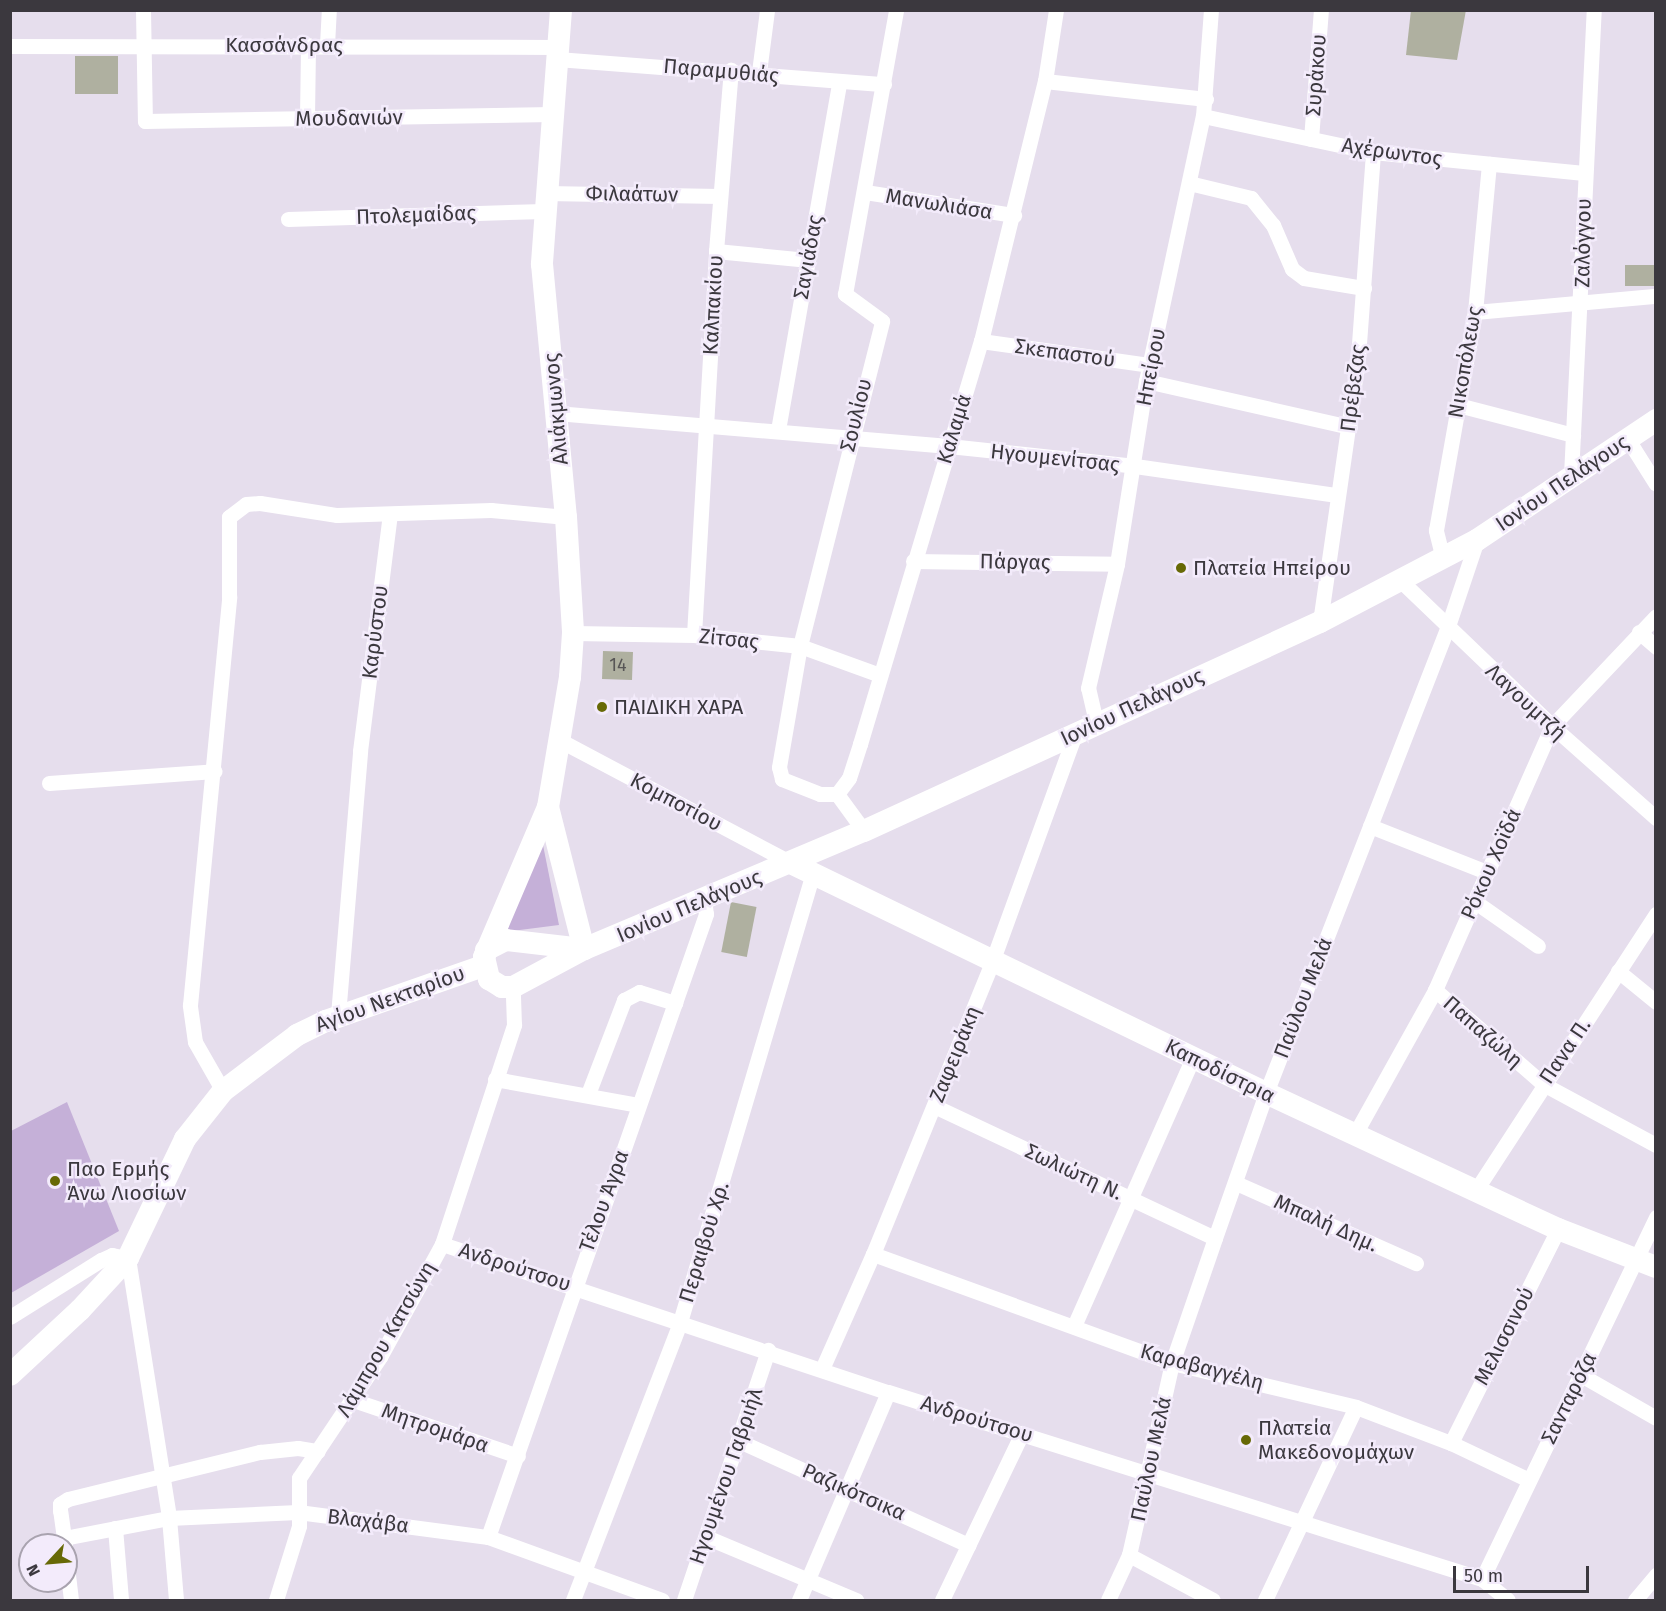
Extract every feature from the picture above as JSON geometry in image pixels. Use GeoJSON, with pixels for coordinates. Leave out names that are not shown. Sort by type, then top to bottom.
{"type":"FeatureCollection","features":[{"type":"Feature","properties":{"kind":"street"},"geometry":{"type":"LineString","coordinates":[[142,10],[142,44]]}},
{"type":"Feature","properties":{"kind":"street"},"geometry":{"type":"LineString","coordinates":[[327,45],[329,10]]}},
{"type":"Feature","properties":{"kind":"street","name":"Αλιάκμωνος"},"geometry":{"type":"LineString","coordinates":[[485,958],[548,807],[561,741],[573,633],[566,517],[542,264],[544,202],[561,10]]}},
{"type":"Feature","properties":{"kind":"street"},"geometry":{"type":"LineString","coordinates":[[759,72],[767,10]]}},
{"type":"Feature","properties":{"kind":"street","name":"Σουλίου"},"geometry":{"type":"LineString","coordinates":[[837,794],[820,794],[782,779],[778,767],[800,646],[850,439],[882,321],[845,294],[896,10]]}},
{"type":"Feature","properties":{"kind":"street","name":"Καλαμά"},"geometry":{"type":"LineString","coordinates":[[837,794],[849,778],[981,341],[1014,215],[1045,81],[1056,10]]}},
{"type":"Feature","properties":{"kind":"street","name":"Ηπείρου"},"geometry":{"type":"LineString","coordinates":[[1096,722],[1088,688],[1117,564],[1135,466],[1146,381],[1203,116],[1211,10]]}},
{"type":"Feature","properties":{"kind":"street","name":"Συράκου"},"geometry":{"type":"LineString","coordinates":[[1311,139],[1321,10]]}},
{"type":"Feature","properties":{"kind":"street","name":"Ζαλόγγου"},"geometry":{"type":"LineString","coordinates":[[1571,476],[1582,301],[1584,173],[1594,10]]}},
{"type":"Feature","properties":{"kind":"street","name":"Μουδανιών"},"geometry":{"type":"LineString","coordinates":[[142,44],[145,121],[553,114]]}},
{"type":"Feature","properties":{"kind":"street"},"geometry":{"type":"LineString","coordinates":[[307,118],[308,45]]}},
{"type":"Feature","properties":{"kind":"street","name":"Κασσάνδρας"},"geometry":{"type":"LineString","coordinates":[[10,46],[327,45],[557,53]]}},
{"type":"Feature","properties":{"kind":"street","name":"Παραμυθιάς"},"geometry":{"type":"LineString","coordinates":[[557,53],[759,72],[839,83],[884,84]]}},
{"type":"Feature","properties":{"kind":"street","name":"Καλπακίου"},"geometry":{"type":"LineString","coordinates":[[694,635],[708,423],[716,251],[730,70]]}},
{"type":"Feature","properties":{"kind":"street"},"geometry":{"type":"LineString","coordinates":[[1045,81],[1206,99]]}},
{"type":"Feature","properties":{"kind":"street","name":"Σαγιάδας"},"geometry":{"type":"LineString","coordinates":[[778,430],[839,83]]}},
{"type":"Feature","properties":{"kind":"street","name":"Αχέρωντος"},"geometry":{"type":"LineString","coordinates":[[1203,116],[1373,152],[1584,173]]}},
{"type":"Feature","properties":{"kind":"street","name":"Πρέβεζας"},"geometry":{"type":"LineString","coordinates":[[1320,622],[1336,495],[1350,428],[1364,288],[1373,152]]}},
{"type":"Feature","properties":{"kind":"street","name":"Νικοπόλεως"},"geometry":{"type":"LineString","coordinates":[[1443,559],[1436,530],[1474,312],[1489,164]]}},
{"type":"Feature","properties":{"kind":"street"},"geometry":{"type":"LineString","coordinates":[[1189,183],[1251,198],[1273,225],[1292,269],[1304,278],[1364,288]]}},
{"type":"Feature","properties":{"kind":"street","name":"Μανωλιάσα"},"geometry":{"type":"LineString","coordinates":[[865,192],[1014,215]]}},
{"type":"Feature","properties":{"kind":"street","name":"Φιλαάτων"},"geometry":{"type":"LineString","coordinates":[[544,202],[720,196]]}},
{"type":"Feature","properties":{"kind":"street","name":"Πτολεμαίδας"},"geometry":{"type":"LineString","coordinates":[[288,219],[544,202]]}},
{"type":"Feature","properties":{"kind":"street"},"geometry":{"type":"LineString","coordinates":[[716,251],[807,260]]}},
{"type":"Feature","properties":{"kind":"street"},"geometry":{"type":"LineString","coordinates":[[1474,312],[1656,296]]}},
{"type":"Feature","properties":{"kind":"street","name":"Σκεπαστού"},"geometry":{"type":"LineString","coordinates":[[981,341],[1150,365]]}},
{"type":"Feature","properties":{"kind":"street"},"geometry":{"type":"LineString","coordinates":[[1146,381],[1350,428]]}},
{"type":"Feature","properties":{"kind":"street"},"geometry":{"type":"LineString","coordinates":[[1458,405],[1573,435]]}},
{"type":"Feature","properties":{"kind":"street","name":"Ηγουμενίτσας"},"geometry":{"type":"LineString","coordinates":[[556,412],[708,423],[850,439],[949,446],[1135,466],[1336,495]]}},
{"type":"Feature","properties":{"kind":"street","name":"Ιονίου Πελάγους"},"geometry":{"type":"LineString","coordinates":[[584,949],[864,831],[1075,734],[1096,722],[1320,622],[1477,540],[1656,420]]}},
{"type":"Feature","properties":{"kind":"street"},"geometry":{"type":"LineString","coordinates":[[1627,438],[1656,484]]}},
{"type":"Feature","properties":{"kind":"street"},"geometry":{"type":"LineString","coordinates":[[223,1090],[195,1041],[190,1005],[215,771],[229,597],[229,517],[246,504],[260,503],[337,514],[491,510],[566,517]]}},
{"type":"Feature","properties":{"kind":"street","name":"Καρύστου"},"geometry":{"type":"LineString","coordinates":[[338,1015],[360,751],[390,514]]}},
{"type":"Feature","properties":{"kind":"street","name":"Παύλου Μελά"},"geometry":{"type":"LineString","coordinates":[[1108,1600],[1129,1555],[1172,1363],[1215,1238],[1266,1093],[1448,628],[1477,540]]}},
{"type":"Feature","properties":{"kind":"street","name":"Πάργας"},"geometry":{"type":"LineString","coordinates":[[913,561],[1117,564]]}},
{"type":"Feature","properties":{"kind":"street","name":"Λαγουμτζή"},"geometry":{"type":"LineString","coordinates":[[1401,581],[1552,726],[1656,818]]}},
{"type":"Feature","properties":{"kind":"street","name":"Ρόκου Χοϊδά"},"geometry":{"type":"LineString","coordinates":[[1355,1134],[1435,990],[1552,726],[1656,616]]}},
{"type":"Feature","properties":{"kind":"street"},"geometry":{"type":"LineString","coordinates":[[1639,632],[1656,647]]}},
{"type":"Feature","properties":{"kind":"street","name":"Ζίτσας"},"geometry":{"type":"LineString","coordinates":[[573,633],[694,635],[800,646],[880,675]]}},
{"type":"Feature","properties":{"kind":"street","name":"Ζαφειράκη"},"geometry":{"type":"LineString","coordinates":[[822,1369],[873,1254],[992,962],[1075,734]]}},
{"type":"Feature","properties":{"kind":"street","name":"Κομποτίου"},"geometry":{"type":"LineString","coordinates":[[561,741],[791,863]]}},
{"type":"Feature","properties":{"kind":"street"},"geometry":{"type":"LineString","coordinates":[[49,783],[215,771]]}},
{"type":"Feature","properties":{"kind":"street"},"geometry":{"type":"LineString","coordinates":[[837,794],[864,831]]}},
{"type":"Feature","properties":{"kind":"street","name":"Αλιάκμωνος"},"geometry":{"type":"LineString","coordinates":[[548,807],[584,949]]}},
{"type":"Feature","properties":{"kind":"street"},"geometry":{"type":"LineString","coordinates":[[1370,826],[1487,872]]}},
{"type":"Feature","properties":{"kind":"street","name":"Καποδίστρια"},"geometry":{"type":"LineString","coordinates":[[791,863],[1266,1093],[1558,1229],[1645,1263]]}},
{"type":"Feature","properties":{"kind":"street","name":"Περαιβού Χρ."},"geometry":{"type":"LineString","coordinates":[[573,1600],[680,1322],[812,875]]}},
{"type":"Feature","properties":{"kind":"street","name":"Τέλου Άγρα"},"geometry":{"type":"LineString","coordinates":[[488,1537],[706,914],[704,900]]}},
{"type":"Feature","properties":{"kind":"street"},"geometry":{"type":"LineString","coordinates":[[1474,902],[1538,946]]}},
{"type":"Feature","properties":{"kind":"street","name":"Πανα Π."},"geometry":{"type":"LineString","coordinates":[[1476,1190],[1656,914]]}},
{"type":"Feature","properties":{"kind":"street","name":"Αγίου Νεκταρίου"},"geometry":{"type":"LineString","coordinates":[[10,1375],[80,1310],[128,1258],[185,1139],[223,1090],[297,1035],[338,1015],[485,958],[506,940],[584,949]]}},
{"type":"Feature","properties":{"kind":"street"},"geometry":{"type":"LineString","coordinates":[[513,987],[584,949]]}},
{"type":"Feature","properties":{"kind":"street","name":"Αγίου Νεκταρίου"},"geometry":{"type":"LineString","coordinates":[[485,958],[494,984],[513,987]]}},
{"type":"Feature","properties":{"kind":"street"},"geometry":{"type":"LineString","coordinates":[[1618,971],[1656,1002]]}},
{"type":"Feature","properties":{"kind":"street","name":"Λάμπρου Κατσώνη"},"geometry":{"type":"LineString","coordinates":[[276,1600],[296,1538],[299,1478],[353,1400],[442,1244],[514,1025],[513,987]]}},
{"type":"Feature","properties":{"kind":"street","name":"Παπαζώλη"},"geometry":{"type":"LineString","coordinates":[[1435,990],[1544,1084],[1656,1145]]}},
{"type":"Feature","properties":{"kind":"street"},"geometry":{"type":"LineString","coordinates":[[588,1094],[624,1000],[639,992],[675,1003]]}},
{"type":"Feature","properties":{"kind":"street"},"geometry":{"type":"LineString","coordinates":[[1074,1326],[1193,1058]]}},
{"type":"Feature","properties":{"kind":"street"},"geometry":{"type":"LineString","coordinates":[[495,1079],[588,1094],[638,1105]]}},
{"type":"Feature","properties":{"kind":"street","name":"Σωλιώτη Ν."},"geometry":{"type":"LineString","coordinates":[[934,1106],[1215,1238]]}},
{"type":"Feature","properties":{"kind":"street","name":"Μπαλή Δημ."},"geometry":{"type":"LineString","coordinates":[[1236,1183],[1416,1263]]}},
{"type":"Feature","properties":{"kind":"street","name":"Σανταρόζα"},"geometry":{"type":"LineString","coordinates":[[1482,1579],[1581,1375],[1645,1263],[1656,1217]]}},
{"type":"Feature","properties":{"kind":"street","name":"Μελισσινού"},"geometry":{"type":"LineString","coordinates":[[1451,1443],[1558,1229]]}},
{"type":"Feature","properties":{"kind":"street","name":"Ανδρούτσου"},"geometry":{"type":"LineString","coordinates":[[442,1244],[768,1350],[888,1392],[1482,1579],[1508,1600]]}},
{"type":"Feature","properties":{"kind":"street","name":"Καραβαγγέλη"},"geometry":{"type":"LineString","coordinates":[[873,1254],[1172,1363],[1356,1407],[1451,1443],[1529,1480]]}},
{"type":"Feature","properties":{"kind":"street"},"geometry":{"type":"LineString","coordinates":[[10,1317],[101,1260],[112,1255],[128,1258],[169,1518],[176,1600]]}},
{"type":"Feature","properties":{"kind":"street","name":"Ηγουμένου Γαβριήλ"},"geometry":{"type":"LineString","coordinates":[[684,1600],[768,1350]]}},
{"type":"Feature","properties":{"kind":"street"},"geometry":{"type":"LineString","coordinates":[[1581,1375],[1656,1418]]}},
{"type":"Feature","properties":{"kind":"street"},"geometry":{"type":"LineString","coordinates":[[799,1600],[888,1392]]}},
{"type":"Feature","properties":{"kind":"street","name":"Μητρομάρα"},"geometry":{"type":"LineString","coordinates":[[353,1400],[518,1456]]}},
{"type":"Feature","properties":{"kind":"street"},"geometry":{"type":"LineString","coordinates":[[1265,1600],[1304,1524],[1356,1407]]}},
{"type":"Feature","properties":{"kind":"street"},"geometry":{"type":"LineString","coordinates":[[942,1600],[1022,1433]]}},
{"type":"Feature","properties":{"kind":"street","name":"Ραζικότσικα"},"geometry":{"type":"LineString","coordinates":[[739,1441],[968,1545]]}},
{"type":"Feature","properties":{"kind":"street"},"geometry":{"type":"LineString","coordinates":[[63,1533],[60,1503],[68,1499],[260,1452],[298,1448],[318,1451]]}},
{"type":"Feature","properties":{"kind":"street","name":"Βλαχάβα"},"geometry":{"type":"LineString","coordinates":[[78,1537],[169,1518],[298,1512],[488,1537],[662,1600]]}},
{"type":"Feature","properties":{"kind":"street"},"geometry":{"type":"LineString","coordinates":[[115,1528],[121,1600]]}},
{"type":"Feature","properties":{"kind":"street"},"geometry":{"type":"LineString","coordinates":[[706,1537],[856,1600]]}},
{"type":"Feature","properties":{"kind":"street"},"geometry":{"type":"LineString","coordinates":[[1129,1555],[1213,1600]]}},
{"type":"Feature","properties":{"kind":"street"},"geometry":{"type":"LineString","coordinates":[[1635,1600],[1656,1575]]}},
{"type":"Feature","properties":{"kind":"shaded area"},"geometry":{"type":"Polygon","coordinates":[[[543,845],[559,925],[504,932],[543,845]]]}},
{"type":"Feature","properties":{"kind":"shaded area","name":"Παο Ερμής Άνω Λιοσίων"},"geometry":{"type":"Polygon","coordinates":[[[67,1102],[119,1231],[11,1293],[11,1131],[67,1102]]]}},
{"type":"Feature","properties":{"kind":"building"},"geometry":{"type":"Polygon","coordinates":[[[1411,10],[1466,10],[1457,60],[1406,55],[1411,10]]]}},
{"type":"Feature","properties":{"kind":"building"},"geometry":{"type":"Polygon","coordinates":[[[75,56],[118,56],[118,94],[75,94],[75,56]]]}},
{"type":"Feature","properties":{"kind":"building"},"geometry":{"type":"Polygon","coordinates":[[[1625,265],[1656,265],[1656,286],[1625,286],[1625,265]]]}},
{"type":"Feature","properties":{"kind":"building"},"geometry":{"type":"Polygon","coordinates":[[[603,651],[633,652],[632,680],[602,679],[603,651]]]}},
{"type":"Feature","properties":{"kind":"building"},"geometry":{"type":"Polygon","coordinates":[[[731,902],[757,907],[747,957],[721,952],[731,902]]]}},
{"type":"Feature","properties":{"kind":"place","name":"Πλατεία Ηπείρου"},"geometry":{"type":"Point","coordinates":[1181,568]}},
{"type":"Feature","properties":{"kind":"place","name":"ΠΑΙΔΙΚΗ ΧΑΡΑ"},"geometry":{"type":"Point","coordinates":[602,707]}},
{"type":"Feature","properties":{"kind":"place","name":"Παο Ερμής Άνω Λιοσίων"},"geometry":{"type":"Point","coordinates":[55,1181]}},
{"type":"Feature","properties":{"kind":"place","name":"Πλατεία Μακεδονομάχων"},"geometry":{"type":"Point","coordinates":[1246,1440]}}]}
